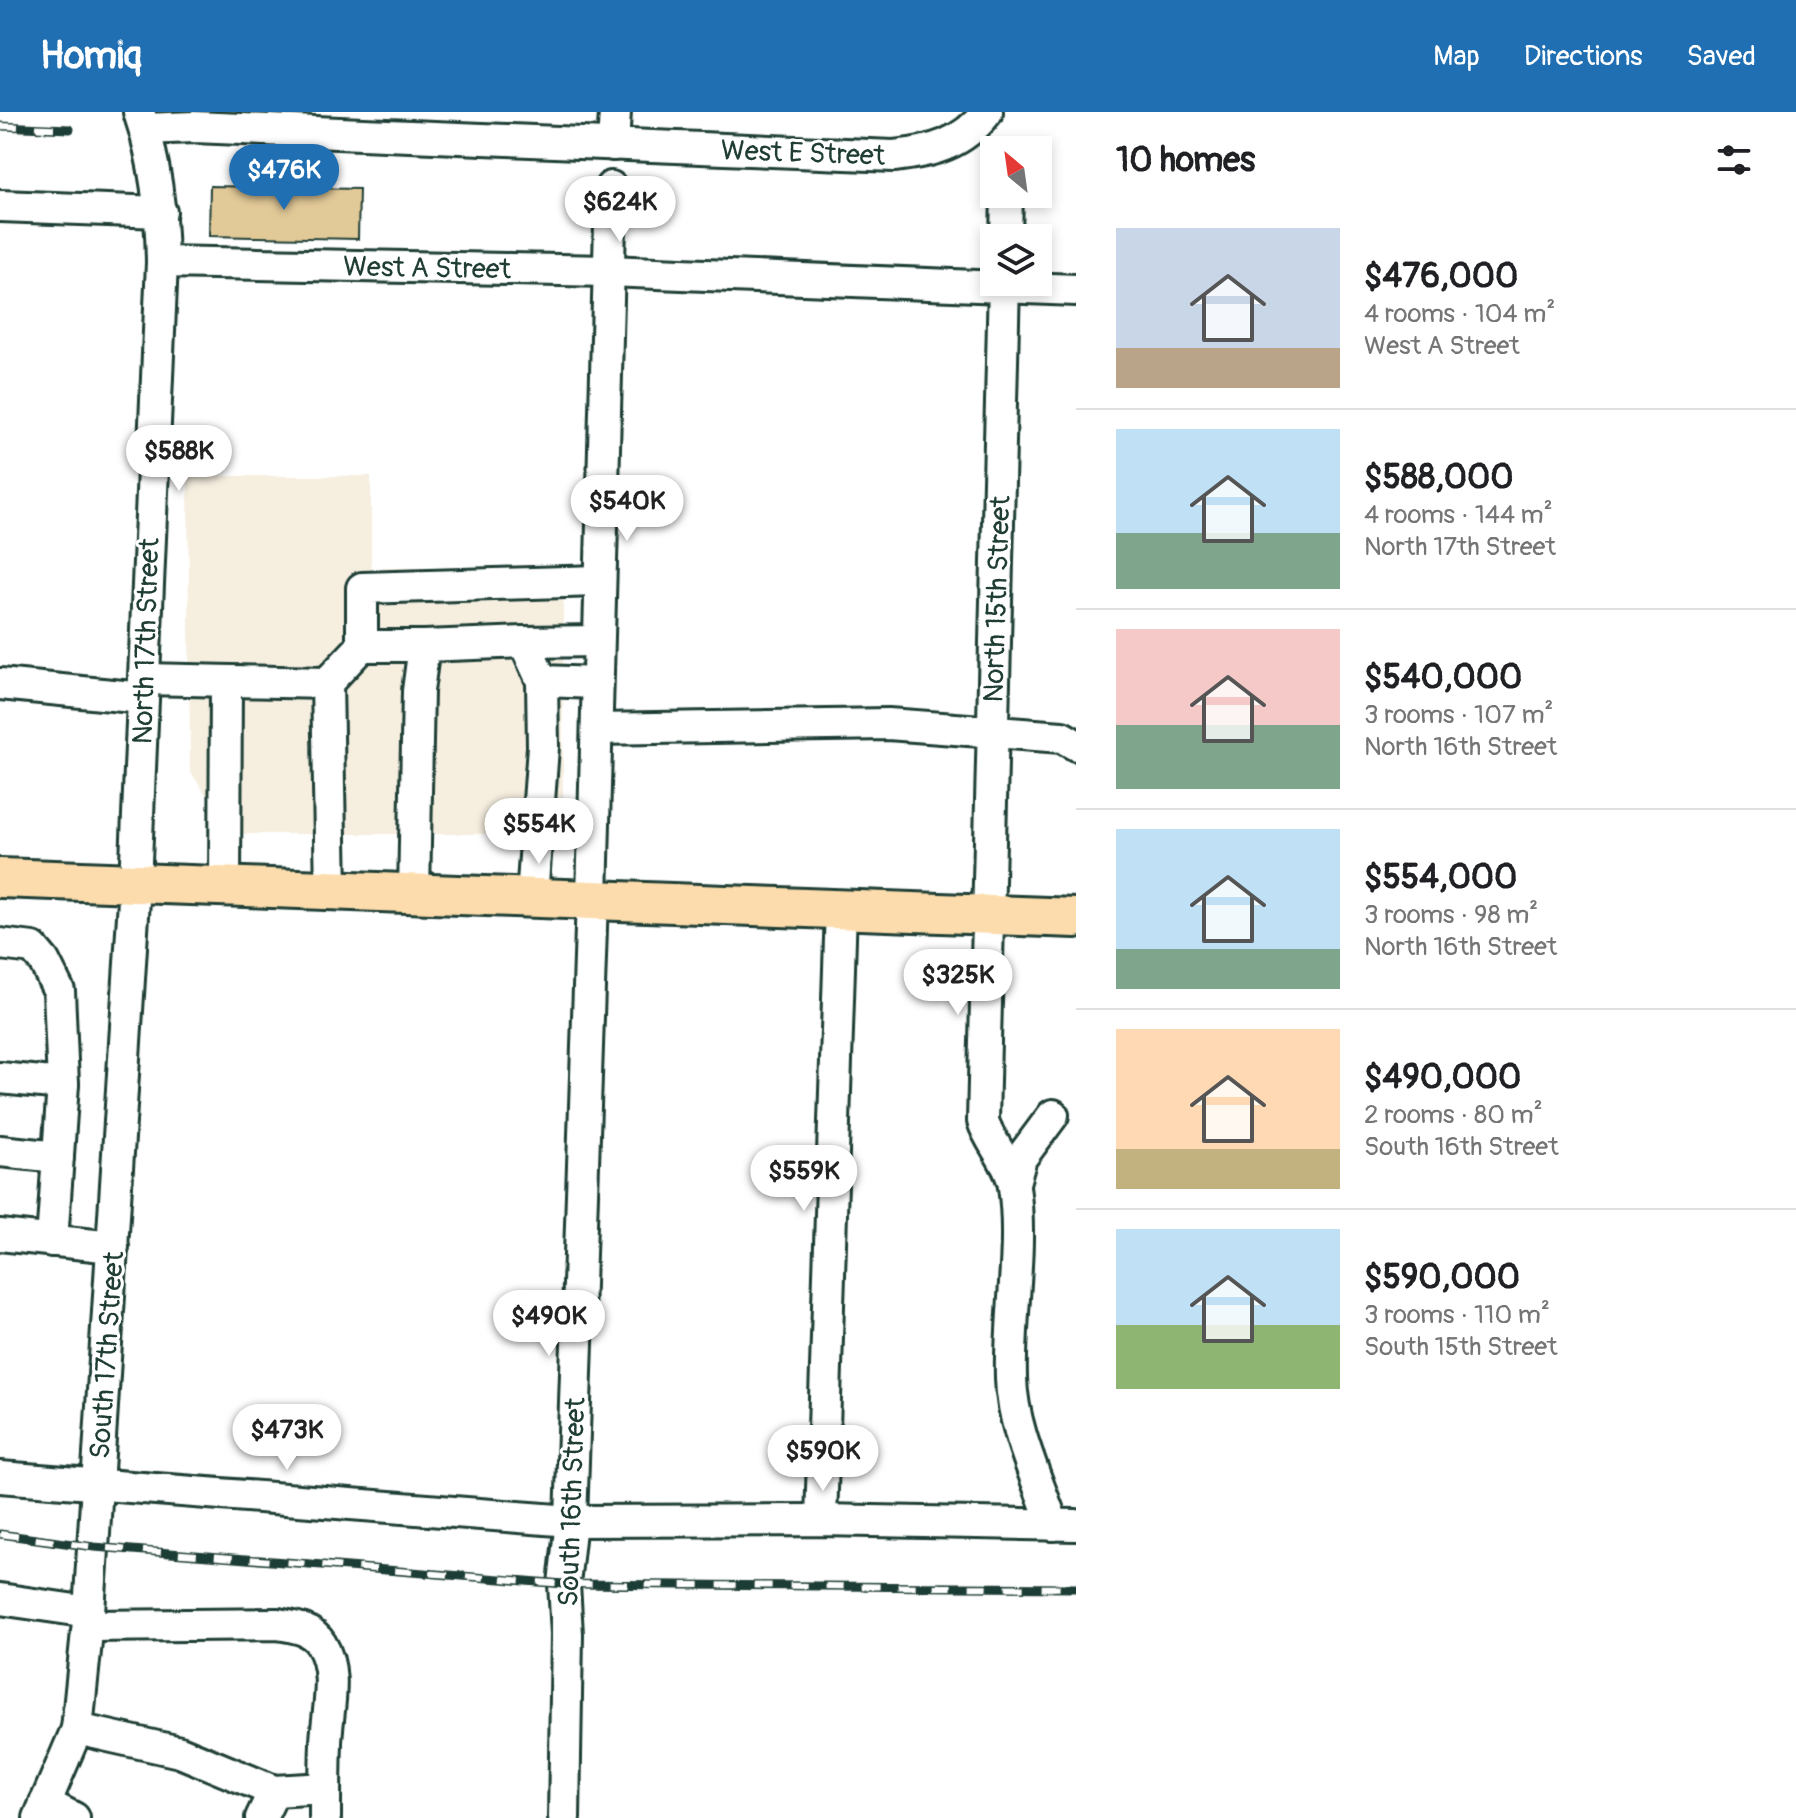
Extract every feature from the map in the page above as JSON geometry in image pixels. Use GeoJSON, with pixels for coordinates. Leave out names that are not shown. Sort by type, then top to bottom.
{"type":"FeatureCollection","features":[{"type":"Feature","properties":{"kind":"main road"},"geometry":{"type":"LineString","coordinates":[[0,878],[1076,918]]}},
{"type":"Feature","properties":{"kind":"street"},"geometry":{"type":"LineString","coordinates":[[613,145],[615,112]]}},
{"type":"Feature","properties":{"kind":"street","name":"West E Street"},"geometry":{"type":"LineString","coordinates":[[142,121],[194,127],[894,156],[921,154],[951,144],[981,120]]}},
{"type":"Feature","properties":{"kind":"street","name":"North 17th Street"},"geometry":{"type":"LineString","coordinates":[[135,884],[162,262],[161,212],[155,171],[142,121]]}},
{"type":"Feature","properties":{"kind":"street","name":"South 16th Street"},"geometry":{"type":"LineString","coordinates":[[564,1818],[567,1634],[564,1584],[571,1521],[592,898],[611,187]]}},
{"type":"Feature","properties":{"kind":"street"},"geometry":{"type":"LineString","coordinates":[[0,206],[161,212]]}},
{"type":"Feature","properties":{"kind":"street","name":"West A Street"},"geometry":{"type":"LineString","coordinates":[[162,262],[608,271],[980,284]]}},
{"type":"Feature","properties":{"kind":"street","name":"West A Street"},"geometry":{"type":"LineString","coordinates":[[1052,288],[1076,290]]}},
{"type":"Feature","properties":{"kind":"street","name":"North 15th Street"},"geometry":{"type":"LineString","coordinates":[[1004,296],[983,1121],[1014,1183]]}},
{"type":"Feature","properties":{"kind":"street"},"geometry":{"type":"LineString","coordinates":[[331,890],[327,683],[362,646],[362,588],[599,581]]}},
{"type":"Feature","properties":{"kind":"street"},"geometry":{"type":"LineString","coordinates":[[362,646],[598,641]]}},
{"type":"Feature","properties":{"kind":"street"},"geometry":{"type":"LineString","coordinates":[[524,642],[542,681],[543,747],[532,897]]}},
{"type":"Feature","properties":{"kind":"street"},"geometry":{"type":"LineString","coordinates":[[414,893],[418,691],[424,646]]}},
{"type":"Feature","properties":{"kind":"street"},"geometry":{"type":"LineString","coordinates":[[225,887],[226,681]]}},
{"type":"Feature","properties":{"kind":"street"},"geometry":{"type":"LineString","coordinates":[[0,684],[143,689],[226,681],[327,683]]}},
{"type":"Feature","properties":{"kind":"street"},"geometry":{"type":"LineString","coordinates":[[542,681],[597,683]]}},
{"type":"Feature","properties":{"kind":"street"},"geometry":{"type":"LineString","coordinates":[[597,729],[888,724],[1062,737],[1076,745]]}},
{"type":"Feature","properties":{"kind":"street","name":"South 17th Street"},"geometry":{"type":"LineString","coordinates":[[42,1811],[77,1729],[89,1619],[135,884]]}},
{"type":"Feature","properties":{"kind":"street"},"geometry":{"type":"LineString","coordinates":[[821,1520],[841,908]]}},
{"type":"Feature","properties":{"kind":"street"},"geometry":{"type":"LineString","coordinates":[[0,944],[33,948],[44,961],[59,991],[63,1084],[52,1241]]}},
{"type":"Feature","properties":{"kind":"street"},"geometry":{"type":"LineString","coordinates":[[0,1078],[63,1084]]}},
{"type":"Feature","properties":{"kind":"street"},"geometry":{"type":"LineString","coordinates":[[0,1477],[571,1521],[821,1520],[1064,1525],[1013,1407],[1011,1378],[1016,1212],[1014,1183],[1021,1158],[1053,1115]]}},
{"type":"Feature","properties":{"kind":"street"},"geometry":{"type":"LineString","coordinates":[[0,1151],[58,1157]]}},
{"type":"Feature","properties":{"kind":"street"},"geometry":{"type":"LineString","coordinates":[[0,1235],[113,1247]]}},
{"type":"Feature","properties":{"kind":"street"},"geometry":{"type":"LineString","coordinates":[[0,1599],[89,1619],[278,1624],[303,1628],[320,1642],[328,1659],[331,1686],[325,1818]]}},
{"type":"Feature","properties":{"kind":"street"},"geometry":{"type":"LineString","coordinates":[[77,1729],[180,1752],[274,1791],[325,1788]]}},
{"type":"Feature","properties":{"kind":"street"},"geometry":{"type":"LineString","coordinates":[[261,1818],[274,1791]]}},
{"type":"Feature","properties":{"kind":"street"},"geometry":{"type":"LineString","coordinates":[[42,1811],[74,1818]]}},
{"type":"Feature","properties":{"kind":"shaded area"},"geometry":{"type":"Polygon","coordinates":[[[188,476],[371,476],[371,568],[563,568],[563,834],[233,834],[190,771],[188,476]]]}},
{"type":"Feature","properties":{"kind":"building"},"geometry":{"type":"Polygon","coordinates":[[[210,186],[359,189],[358,239],[209,236],[210,186]]]}},
{"type":"Feature","properties":{"kind":"railway"},"geometry":{"type":"LineString","coordinates":[[0,126],[70,129]]}},
{"type":"Feature","properties":{"kind":"railway"},"geometry":{"type":"LineString","coordinates":[[0,1534],[94,1547],[564,1584],[1076,1588]]}}]}
